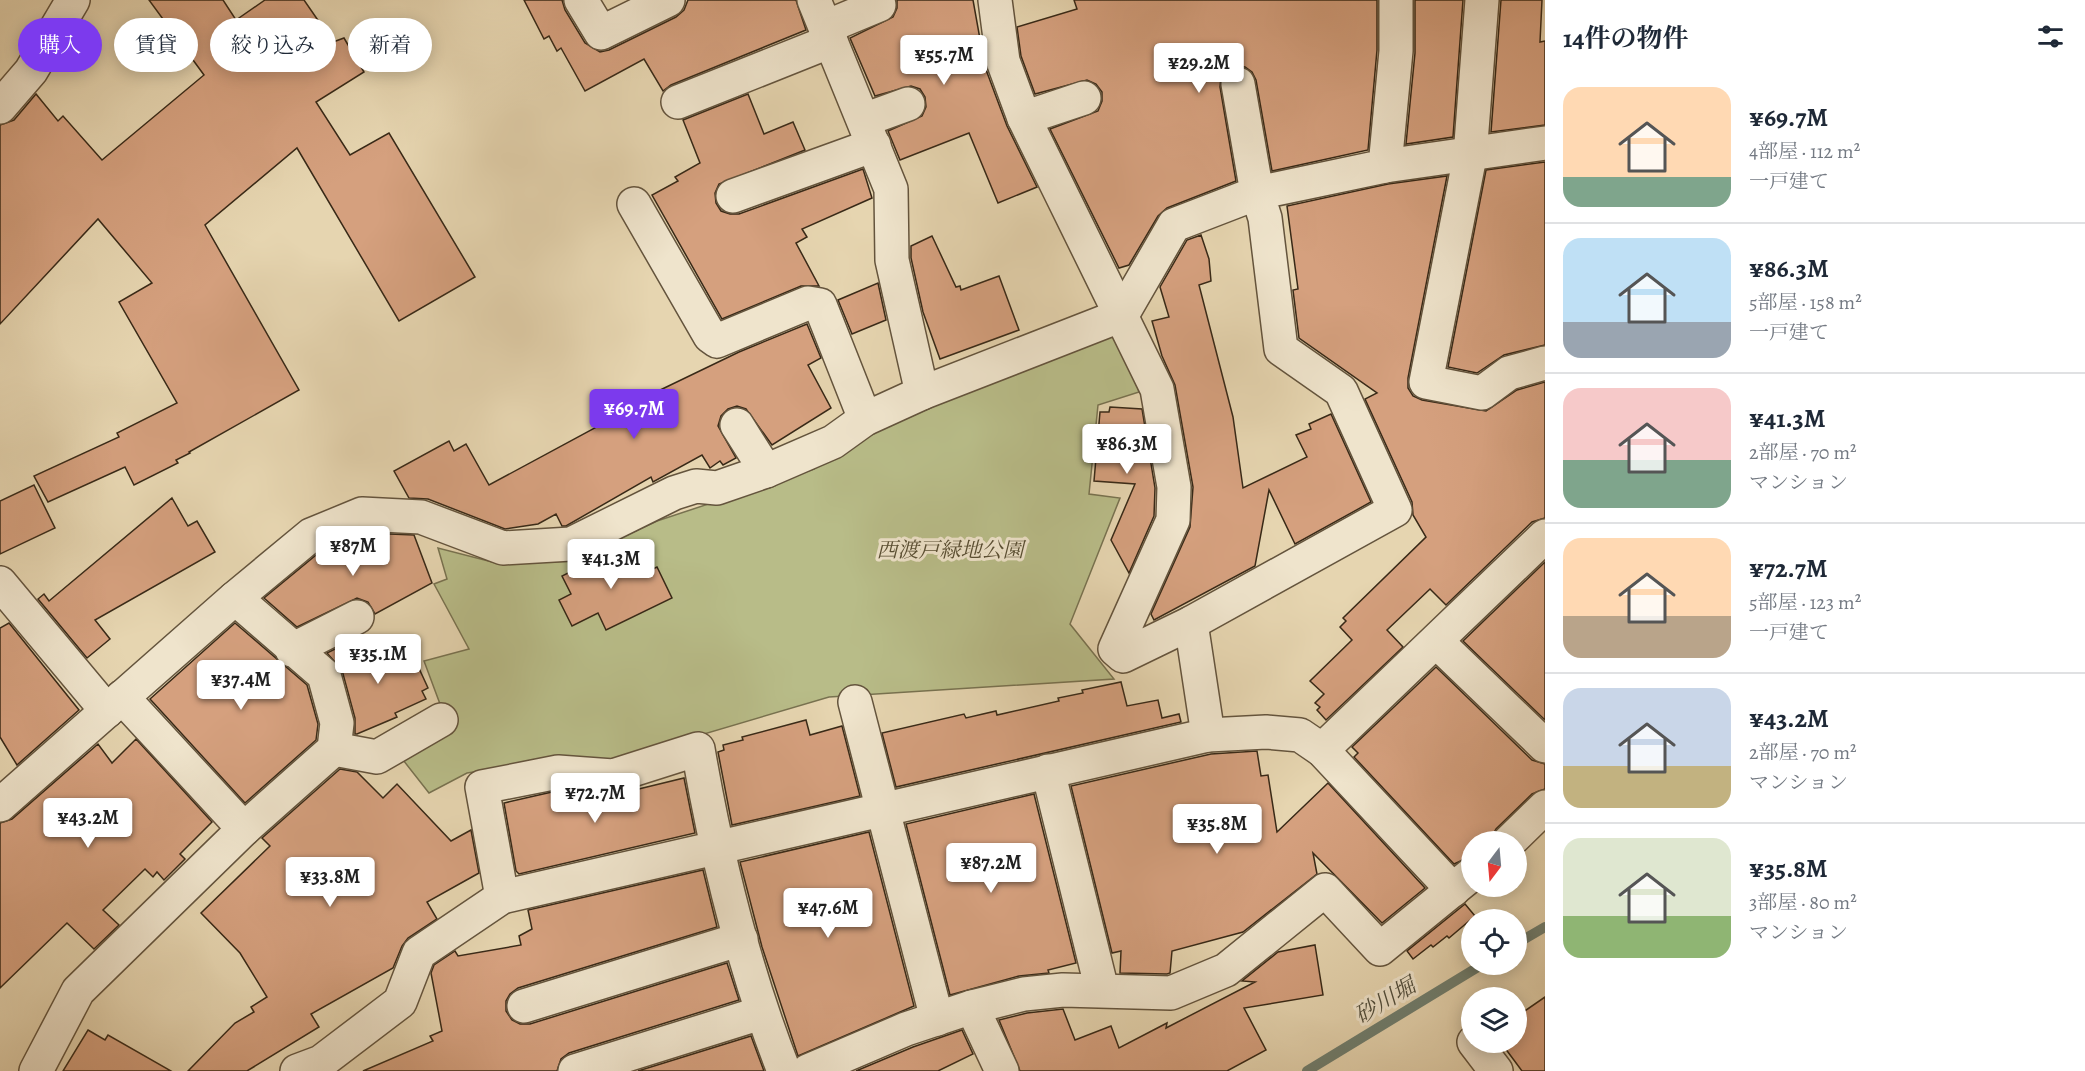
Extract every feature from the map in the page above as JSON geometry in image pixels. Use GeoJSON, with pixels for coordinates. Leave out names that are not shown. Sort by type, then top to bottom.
{"type":"FeatureCollection","features":[{"type":"Feature","properties":{"kind":"street"},"geometry":{"type":"LineString","coordinates":[[581,0],[601,33],[668,0]]}},
{"type":"Feature","properties":{"kind":"street"},"geometry":{"type":"LineString","coordinates":[[1385,166],[1396,51],[1396,0]]}},
{"type":"Feature","properties":{"kind":"street"},"geometry":{"type":"LineString","coordinates":[[1482,0],[1470,156],[1426,382],[1482,393],[1509,373],[1545,363]]}},
{"type":"Feature","properties":{"kind":"street"},"geometry":{"type":"LineString","coordinates":[[998,1],[1003,61],[1024,118],[1157,389],[1174,498],[1173,520],[1115,649],[1123,656],[1191,623],[1395,510],[1341,391],[1281,349],[1265,218],[1257,193],[1238,84]]}},
{"type":"Feature","properties":{"kind":"street"},"geometry":{"type":"LineString","coordinates":[[678,102],[824,23],[879,5]]}},
{"type":"Feature","properties":{"kind":"street"},"geometry":{"type":"LineString","coordinates":[[0,107],[31,71],[58,8]]}},
{"type":"Feature","properties":{"kind":"street"},"geometry":{"type":"LineString","coordinates":[[824,23],[891,189],[892,260],[922,393]]}},
{"type":"Feature","properties":{"kind":"street"},"geometry":{"type":"LineString","coordinates":[[1024,118],[1084,99]]}},
{"type":"Feature","properties":{"kind":"street"},"geometry":{"type":"LineString","coordinates":[[733,196],[869,133],[908,104]]}},
{"type":"Feature","properties":{"kind":"street"},"geometry":{"type":"LineString","coordinates":[[0,805],[235,598],[311,535],[362,514],[421,517],[503,548],[571,544],[674,493],[696,486],[717,488],[766,471],[833,442],[865,419],[922,393],[1122,315],[1174,225],[1257,193],[1385,166],[1470,156],[1545,143]]}},
{"type":"Feature","properties":{"kind":"street"},"geometry":{"type":"LineString","coordinates":[[634,204],[710,336],[717,340],[808,303],[820,305],[865,419]]}},
{"type":"Feature","properties":{"kind":"street"},"geometry":{"type":"LineString","coordinates":[[737,425],[766,471]]}},
{"type":"Feature","properties":{"kind":"street"},"geometry":{"type":"LineString","coordinates":[[1322,750],[1545,536]]}},
{"type":"Feature","properties":{"kind":"street"},"geometry":{"type":"LineString","coordinates":[[0,583],[115,704],[244,829]]}},
{"type":"Feature","properties":{"kind":"street"},"geometry":{"type":"LineString","coordinates":[[36,1071],[78,991],[244,829],[334,749],[337,723],[324,675],[292,650],[235,598]]}},
{"type":"Feature","properties":{"kind":"street"},"geometry":{"type":"LineString","coordinates":[[292,650],[357,617]]}},
{"type":"Feature","properties":{"kind":"street"},"geometry":{"type":"LineString","coordinates":[[1191,623],[1208,735]]}},
{"type":"Feature","properties":{"kind":"street"},"geometry":{"type":"LineString","coordinates":[[1437,642],[1545,746]]}},
{"type":"Feature","properties":{"kind":"street"},"geometry":{"type":"LineString","coordinates":[[855,702],[937,1019]]}},
{"type":"Feature","properties":{"kind":"street"},"geometry":{"type":"LineString","coordinates":[[334,749],[377,756],[441,720]]}},
{"type":"Feature","properties":{"kind":"street"},"geometry":{"type":"LineString","coordinates":[[297,1071],[321,1062],[399,1002],[419,953],[502,897],[715,846],[1208,735],[1266,732],[1300,735],[1322,750],[1461,881]]}},
{"type":"Feature","properties":{"kind":"street"},"geometry":{"type":"LineString","coordinates":[[502,897],[482,787],[558,772],[613,776],[698,749],[715,846],[761,1013],[784,1071]]}},
{"type":"Feature","properties":{"kind":"street"},"geometry":{"type":"LineString","coordinates":[[1048,771],[1102,990]]}},
{"type":"Feature","properties":{"kind":"street"},"geometry":{"type":"LineString","coordinates":[[1520,831],[1545,807]]}},
{"type":"Feature","properties":{"kind":"street"},"geometry":{"type":"LineString","coordinates":[[807,1071],[937,1019],[972,1007],[1024,994],[1102,990],[1172,993],[1226,970],[1324,890],[1380,949],[1461,883]]}},
{"type":"Feature","properties":{"kind":"street"},"geometry":{"type":"LineString","coordinates":[[524,1006],[741,939]]}},
{"type":"Feature","properties":{"kind":"street"},"geometry":{"type":"LineString","coordinates":[[972,1007],[1002,1071]]}},
{"type":"Feature","properties":{"kind":"street"},"geometry":{"type":"LineString","coordinates":[[575,1071],[761,1013]]}},
{"type":"Feature","properties":{"kind":"street"},"geometry":{"type":"LineString","coordinates":[[1482,1053],[1496,1071]]}},
{"type":"Feature","properties":{"kind":"green space","name":"西渡戸緑地公園"},"geometry":{"type":"Polygon","coordinates":[[[1108,332],[1125,339],[1139,392],[1098,405],[1089,494],[1120,498],[1070,624],[1114,679],[829,697],[606,763],[562,758],[467,773],[429,793],[385,737],[440,704],[424,661],[469,649],[434,584],[447,579],[438,548],[500,564],[571,561],[657,521],[814,469],[851,443],[1063,349],[1108,332]]]}},
{"type":"Feature","properties":{"kind":"building"},"geometry":{"type":"Polygon","coordinates":[[[149,0],[223,0],[235,18],[210,18],[210,72],[336,72],[336,41],[344,38],[348,45],[348,72],[364,72],[316,102],[350,155],[389,133],[475,277],[399,321],[297,148],[205,225],[299,390],[189,452],[176,460],[178,463],[134,485],[125,467],[48,502],[34,476],[119,437],[117,433],[177,403],[119,302],[152,283],[98,219],[0,324],[0,125],[14,120],[36,94],[58,121],[63,116],[102,160],[204,75],[198,67],[198,18],[162,18],[149,0]]]}},
{"type":"Feature","properties":{"kind":"building"},"geometry":{"type":"Polygon","coordinates":[[[265,0],[304,0],[316,18],[239,18],[265,0]]]}},
{"type":"Feature","properties":{"kind":"building"},"geometry":{"type":"Polygon","coordinates":[[[524,0],[562,0],[565,10],[585,43],[600,52],[609,50],[676,17],[684,10],[688,0],[796,0],[806,30],[671,85],[663,91],[644,59],[585,91],[561,48],[557,51],[549,36],[544,39],[524,0]]]}},
{"type":"Feature","properties":{"kind":"building"},"geometry":{"type":"Polygon","coordinates":[[[897,0],[973,0],[985,67],[1007,126],[1037,187],[998,203],[969,133],[900,160],[888,131],[922,116],[926,107],[925,97],[920,89],[911,86],[875,96],[850,38],[893,17],[897,8],[897,0]]]}},
{"type":"Feature","properties":{"kind":"building"},"geometry":{"type":"Polygon","coordinates":[[[1074,0],[1377,0],[1377,50],[1368,150],[1272,171],[1256,80],[1252,72],[1245,67],[1235,66],[1226,69],[1221,77],[1220,87],[1236,181],[1167,208],[1158,216],[1129,265],[1119,268],[1050,129],[1098,111],[1102,101],[1102,92],[1096,84],[1087,80],[1035,94],[1021,56],[1017,27],[1077,9],[1074,0]]]}},
{"type":"Feature","properties":{"kind":"building"},"geometry":{"type":"Polygon","coordinates":[[[1415,0],[1463,0],[1453,137],[1406,144],[1415,53],[1415,0]]]}},
{"type":"Feature","properties":{"kind":"building"},"geometry":{"type":"Polygon","coordinates":[[[1501,0],[1542,0],[1540,42],[1545,41],[1545,125],[1491,132],[1501,0]]]}},
{"type":"Feature","properties":{"kind":"building"},"geometry":{"type":"Polygon","coordinates":[[[748,94],[764,134],[793,122],[805,150],[719,184],[715,193],[716,203],[721,211],[739,214],[863,169],[872,198],[802,229],[807,237],[796,243],[819,286],[801,286],[722,319],[652,195],[678,181],[675,177],[700,163],[683,120],[748,94]]]}},
{"type":"Feature","properties":{"kind":"building"},"geometry":{"type":"Polygon","coordinates":[[[1545,162],[1545,345],[1504,355],[1477,373],[1448,367],[1486,170],[1545,162]]]}},
{"type":"Feature","properties":{"kind":"building"},"geometry":{"type":"Polygon","coordinates":[[[1447,176],[1408,378],[1408,388],[1413,396],[1422,400],[1486,411],[1517,390],[1545,382],[1545,518],[1532,522],[1446,605],[1430,589],[1387,630],[1403,647],[1326,720],[1317,710],[1320,707],[1315,703],[1324,694],[1310,681],[1352,640],[1340,627],[1346,621],[1343,618],[1426,537],[1413,515],[1412,502],[1365,399],[1377,393],[1299,338],[1293,290],[1298,289],[1287,206],[1388,184],[1447,176]]]}},
{"type":"Feature","properties":{"kind":"building"},"geometry":{"type":"Polygon","coordinates":[[[1201,235],[1209,259],[1211,281],[1199,285],[1233,417],[1243,488],[1307,457],[1296,435],[1311,429],[1309,424],[1331,414],[1371,502],[1295,544],[1269,490],[1255,566],[1154,620],[1151,614],[1190,527],[1193,487],[1175,385],[1162,356],[1152,321],[1169,317],[1160,287],[1187,240],[1201,235]]]}},
{"type":"Feature","properties":{"kind":"building"},"geometry":{"type":"Polygon","coordinates":[[[932,236],[956,287],[960,286],[961,290],[999,276],[1019,330],[940,359],[923,312],[911,258],[911,246],[932,236]]]}},
{"type":"Feature","properties":{"kind":"building"},"geometry":{"type":"Polygon","coordinates":[[[878,283],[886,320],[852,334],[838,300],[878,283]]]}},
{"type":"Feature","properties":{"kind":"building"},"geometry":{"type":"Polygon","coordinates":[[[807,324],[821,358],[808,365],[831,408],[772,445],[746,409],[737,406],[728,409],[721,416],[718,426],[736,458],[723,465],[720,461],[710,468],[702,455],[653,482],[651,477],[566,526],[562,526],[556,514],[538,524],[505,529],[428,499],[409,498],[394,471],[449,441],[454,451],[466,444],[489,485],[606,422],[605,419],[613,414],[611,411],[652,390],[654,393],[739,352],[807,324]]]}},
{"type":"Feature","properties":{"kind":"building"},"geometry":{"type":"Polygon","coordinates":[[[1110,407],[1142,409],[1155,488],[1154,516],[1129,573],[1111,540],[1135,484],[1094,481],[1100,412],[1109,412],[1110,407]]]}},
{"type":"Feature","properties":{"kind":"building"},"geometry":{"type":"Polygon","coordinates":[[[34,485],[55,528],[0,554],[0,501],[34,485]]]}},
{"type":"Feature","properties":{"kind":"building"},"geometry":{"type":"Polygon","coordinates":[[[172,498],[188,526],[197,521],[215,552],[95,620],[110,639],[87,658],[38,599],[44,594],[49,601],[172,498]]]}},
{"type":"Feature","properties":{"kind":"building"},"geometry":{"type":"Polygon","coordinates":[[[365,533],[414,535],[432,583],[375,614],[368,602],[357,598],[297,627],[264,598],[321,551],[365,533]]]}},
{"type":"Feature","properties":{"kind":"building"},"geometry":{"type":"Polygon","coordinates":[[[610,546],[619,565],[628,561],[636,577],[657,567],[672,598],[606,630],[598,613],[572,626],[559,600],[571,594],[562,576],[582,566],[579,561],[610,546]]]}},
{"type":"Feature","properties":{"kind":"building"},"geometry":{"type":"Polygon","coordinates":[[[1545,562],[1545,720],[1463,641],[1545,562]]]}},
{"type":"Feature","properties":{"kind":"building"},"geometry":{"type":"Polygon","coordinates":[[[9,623],[79,710],[17,765],[0,737],[0,628],[9,623]]]}},
{"type":"Feature","properties":{"kind":"building"},"geometry":{"type":"Polygon","coordinates":[[[235,623],[307,685],[318,724],[316,740],[245,803],[150,699],[235,623]]]}},
{"type":"Feature","properties":{"kind":"building"},"geometry":{"type":"Polygon","coordinates":[[[359,637],[376,669],[411,651],[428,688],[422,691],[426,699],[395,713],[397,717],[355,734],[355,718],[342,670],[327,653],[359,637]]]}},
{"type":"Feature","properties":{"kind":"building"},"geometry":{"type":"Polygon","coordinates":[[[1436,667],[1532,760],[1545,764],[1545,789],[1532,794],[1495,831],[1461,831],[1461,861],[1454,864],[1354,757],[1358,753],[1352,747],[1436,667]]]}},
{"type":"Feature","properties":{"kind":"building"},"geometry":{"type":"Polygon","coordinates":[[[1121,682],[1127,706],[1158,700],[1162,718],[1179,714],[1181,722],[896,787],[882,733],[964,714],[966,718],[996,711],[997,715],[1059,701],[1058,698],[1083,693],[1082,690],[1121,682]]]}},
{"type":"Feature","properties":{"kind":"building"},"geometry":{"type":"Polygon","coordinates":[[[806,720],[810,735],[842,726],[860,796],[732,825],[718,752],[724,750],[723,745],[743,740],[742,737],[806,720]]]}},
{"type":"Feature","properties":{"kind":"building"},"geometry":{"type":"Polygon","coordinates":[[[136,739],[212,822],[180,854],[185,859],[164,880],[157,872],[153,877],[145,869],[103,910],[119,925],[94,949],[67,923],[0,988],[0,823],[12,819],[98,744],[112,763],[136,739]]]}},
{"type":"Feature","properties":{"kind":"building"},"geometry":{"type":"Polygon","coordinates":[[[1257,751],[1261,776],[1268,775],[1277,832],[1328,783],[1425,888],[1382,923],[1313,853],[1317,874],[1243,932],[1172,951],[1170,973],[1167,974],[1120,973],[1121,951],[1112,953],[1071,786],[1211,754],[1257,751]]]}},
{"type":"Feature","properties":{"kind":"building"},"geometry":{"type":"Polygon","coordinates":[[[340,769],[357,772],[383,798],[397,784],[451,841],[471,830],[479,873],[427,902],[437,919],[408,938],[393,968],[311,1014],[319,1027],[247,1071],[188,1071],[235,1023],[254,1012],[251,1007],[267,997],[240,953],[201,913],[270,846],[262,838],[340,769]]]}},
{"type":"Feature","properties":{"kind":"building"},"geometry":{"type":"Polygon","coordinates":[[[684,778],[695,833],[519,874],[516,871],[504,803],[552,792],[553,796],[567,793],[568,798],[589,793],[610,796],[684,778]]]}},
{"type":"Feature","properties":{"kind":"building"},"geometry":{"type":"Polygon","coordinates":[[[1034,794],[1076,963],[1048,970],[1049,973],[1019,976],[950,995],[906,824],[1034,794]]]}},
{"type":"Feature","properties":{"kind":"building"},"geometry":{"type":"Polygon","coordinates":[[[869,832],[914,1006],[798,1056],[762,947],[740,862],[869,832]]]}},
{"type":"Feature","properties":{"kind":"building"},"geometry":{"type":"Polygon","coordinates":[[[703,870],[717,927],[518,988],[510,994],[506,1001],[506,1011],[512,1020],[520,1024],[530,1024],[727,963],[739,1000],[569,1053],[561,1059],[557,1071],[363,1071],[433,1041],[430,1036],[442,1031],[431,973],[434,965],[455,951],[458,956],[521,945],[519,936],[532,929],[528,910],[703,870]]]}},
{"type":"Feature","properties":{"kind":"building"},"geometry":{"type":"Polygon","coordinates":[[[1465,904],[1469,909],[1461,909],[1461,928],[1449,938],[1447,936],[1433,947],[1431,945],[1413,959],[1407,951],[1465,904]]]}},
{"type":"Feature","properties":{"kind":"building"},"geometry":{"type":"Polygon","coordinates":[[[1315,945],[1323,995],[1244,1008],[1266,1050],[1227,1071],[1020,1071],[999,1020],[1027,1013],[1063,1009],[1075,1040],[1111,1026],[1119,1048],[1167,1023],[1166,1028],[1255,982],[1242,981],[1278,952],[1315,945]]]}},
{"type":"Feature","properties":{"kind":"building"},"geometry":{"type":"Polygon","coordinates":[[[1545,997],[1545,1071],[1522,1071],[1509,1053],[1527,1053],[1527,1009],[1545,997]]]}},
{"type":"Feature","properties":{"kind":"building"},"geometry":{"type":"Polygon","coordinates":[[[88,1030],[105,1040],[108,1035],[171,1071],[63,1071],[88,1030]]]}},
{"type":"Feature","properties":{"kind":"building"},"geometry":{"type":"Polygon","coordinates":[[[962,1030],[973,1054],[938,1071],[856,1071],[913,1047],[962,1030]]]}},
{"type":"Feature","properties":{"kind":"building"},"geometry":{"type":"Polygon","coordinates":[[[751,1036],[764,1071],[638,1071],[751,1036]]]}},
{"type":"Feature","properties":{"kind":"waterway","name":"砂川堀"},"geometry":{"type":"LineString","coordinates":[[1527,938],[1545,927]]}},
{"type":"Feature","properties":{"kind":"waterway","name":"砂川堀"},"geometry":{"type":"LineString","coordinates":[[1307,1071],[1465,975]]}}]}
